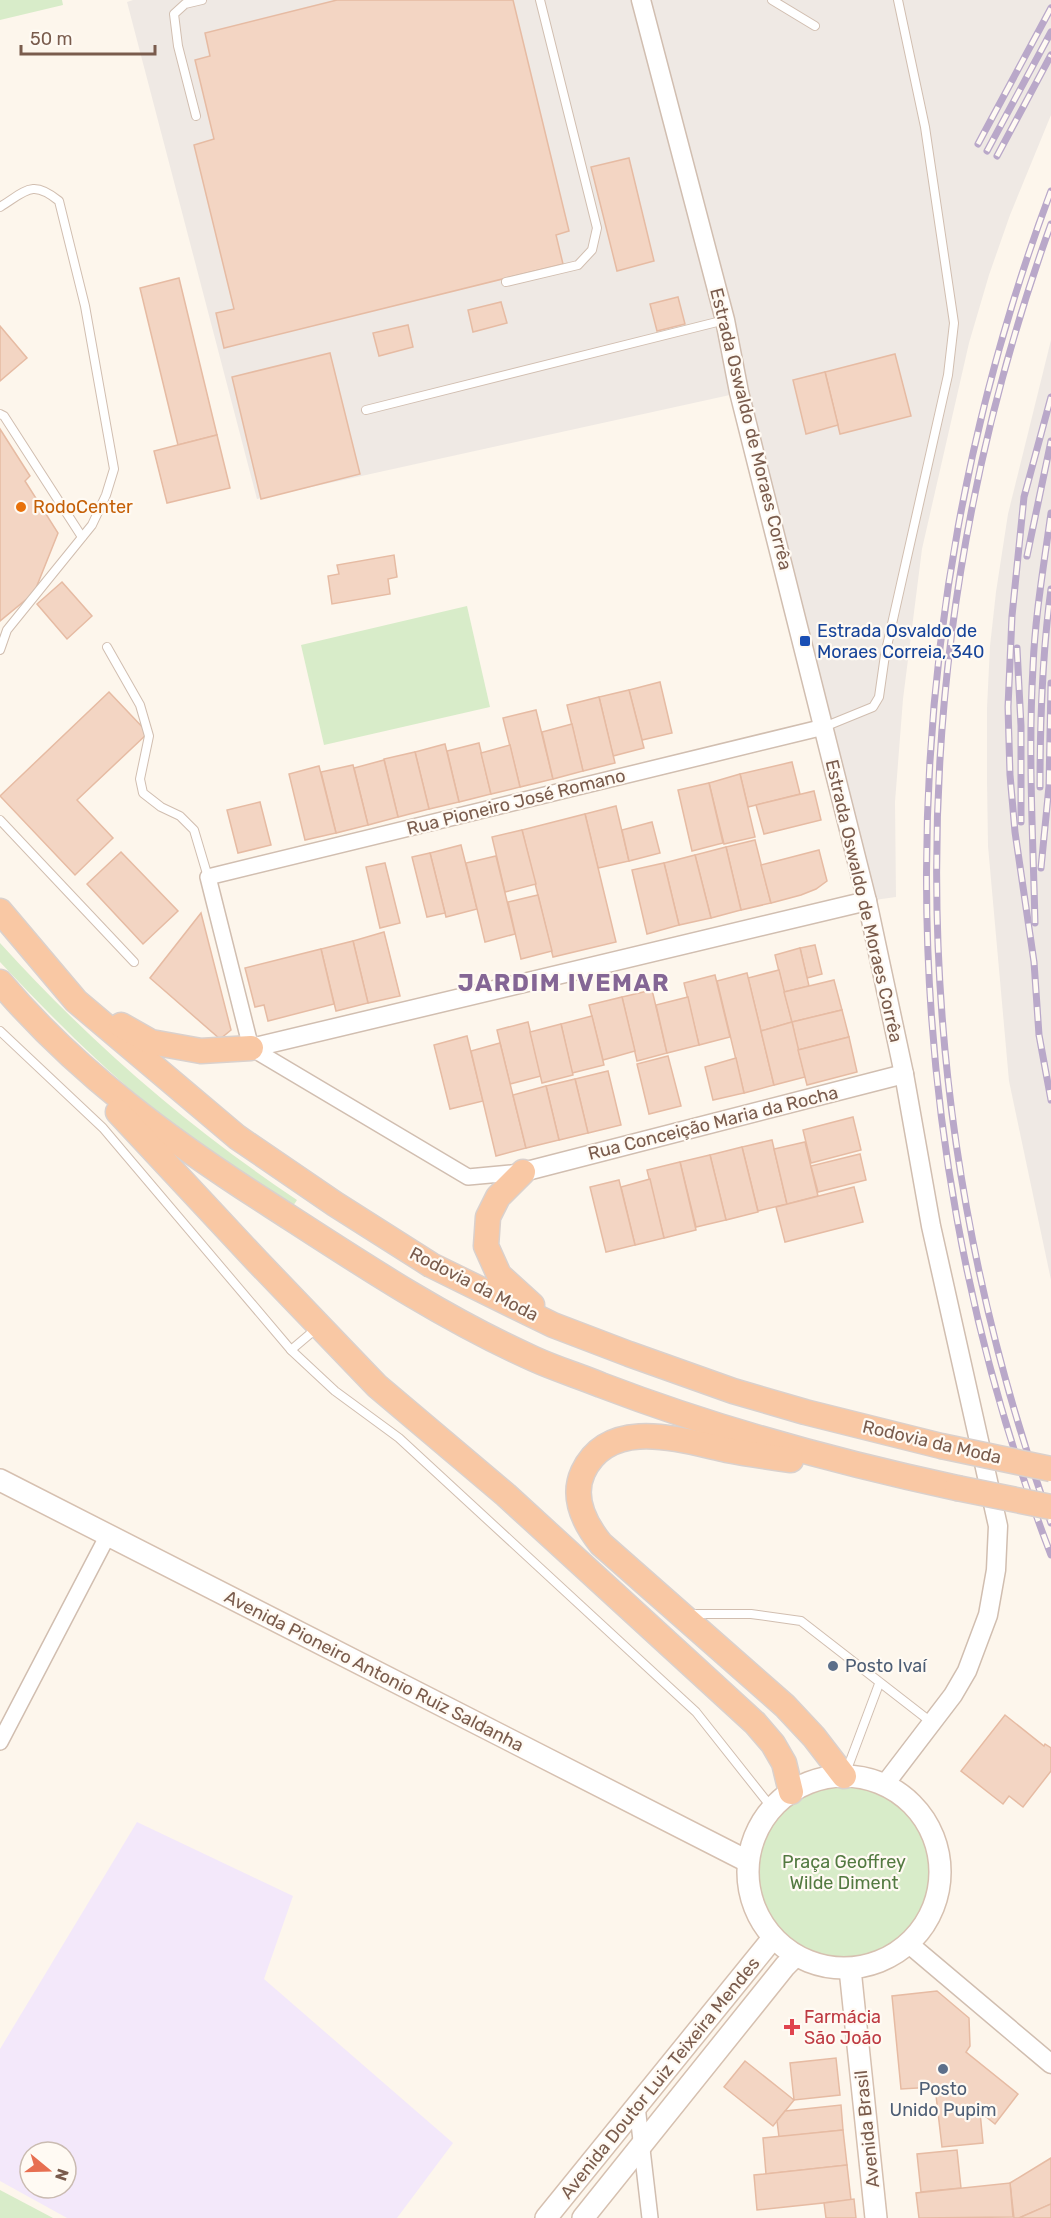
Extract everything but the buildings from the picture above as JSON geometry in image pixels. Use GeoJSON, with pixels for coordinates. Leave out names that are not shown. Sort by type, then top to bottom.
{"type":"FeatureCollection","features":[{"type":"Feature","properties":{"kind":"highway","name":"Rodovia da Moda"},"geometry":{"type":"LineString","coordinates":[[0,911],[76,1001],[237,1137],[335,1204],[431,1265],[553,1325],[733,1391],[805,1412],[941,1446],[1051,1468]]}},
{"type":"Feature","properties":{"kind":"highway","name":"Rodovia da Moda"},"geometry":{"type":"LineString","coordinates":[[0,982],[28,1015],[131,1108],[211,1167],[410,1295],[534,1359],[630,1396],[722,1427],[911,1479],[1051,1507]]}},
{"type":"Feature","properties":{"kind":"highway"},"geometry":{"type":"LineString","coordinates":[[76,1001],[151,1042],[201,1051],[252,1048]]}},
{"type":"Feature","properties":{"kind":"highway"},"geometry":{"type":"LineString","coordinates":[[28,1015],[319,1327],[377,1386],[506,1495],[755,1723],[773,1744],[784,1763],[791,1792]]}},
{"type":"Feature","properties":{"kind":"highway"},"geometry":{"type":"LineString","coordinates":[[523,1172],[498,1197],[488,1217],[486,1246],[499,1275],[553,1325]]}},
{"type":"Feature","properties":{"kind":"highway"},"geometry":{"type":"LineString","coordinates":[[844,1776],[814,1737],[785,1706],[600,1544],[583,1517],[579,1504],[581,1475],[589,1460],[599,1450],[611,1442],[638,1436],[657,1437],[911,1479]]}},
{"type":"Feature","properties":{"kind":"main road","name":"Avenida Pioneiro Antonio Ruiz Saldanha"},"geometry":{"type":"LineString","coordinates":[[0,1480],[747,1861]]}},
{"type":"Feature","properties":{"kind":"main road"},"geometry":{"type":"LineString","coordinates":[[844,1776],[865,1778],[885,1784],[911,1802],[930,1827],[941,1860],[940,1889],[929,1919],[909,1944],[888,1959],[869,1966],[850,1969],[821,1967],[795,1956],[773,1938],[760,1920],[752,1900],[747,1861],[758,1829],[772,1808],[791,1792],[809,1782],[826,1777],[844,1776]]}},
{"type":"Feature","properties":{"kind":"main road","name":"Avenida Doutor Luiz Teixeira Mendes"},"geometry":{"type":"LineString","coordinates":[[546,2218],[773,1938]]}},
{"type":"Feature","properties":{"kind":"main road","name":"Avenida Doutor Luiz Teixeira Mendes"},"geometry":{"type":"LineString","coordinates":[[583,2218],[795,1956]]}},
{"type":"Feature","properties":{"kind":"main road","name":"Avenida Brasil"},"geometry":{"type":"LineString","coordinates":[[850,1969],[876,2218]]}},
{"type":"Feature","properties":{"kind":"street","name":"Estrada Oswaldo de Moraes Corrêa"},"geometry":{"type":"LineString","coordinates":[[641,0],[725,320],[739,393],[867,901],[903,1074],[931,1226],[998,1526],[996,1570],[988,1615],[967,1671],[953,1695],[885,1784]]}},
{"type":"Feature","properties":{"kind":"street","name":"Rua Pioneiro José Romano"},"geometry":{"type":"LineString","coordinates":[[208,877],[824,727]]}},
{"type":"Feature","properties":{"kind":"street"},"geometry":{"type":"LineString","coordinates":[[208,877],[252,1048],[468,1177],[523,1172]]}},
{"type":"Feature","properties":{"kind":"street"},"geometry":{"type":"LineString","coordinates":[[252,1048],[867,901]]}},
{"type":"Feature","properties":{"kind":"street","name":"Rua Conceição Maria da Rocha"},"geometry":{"type":"LineString","coordinates":[[523,1172],[903,1074]]}},
{"type":"Feature","properties":{"kind":"street"},"geometry":{"type":"LineString","coordinates":[[0,1742],[108,1535]]}},
{"type":"Feature","properties":{"kind":"street"},"geometry":{"type":"LineString","coordinates":[[909,1944],[1049,2058]]}},
{"type":"Feature","properties":{"kind":"street"},"geometry":{"type":"LineString","coordinates":[[637,2106],[650,2218]]}},
{"type":"Feature","properties":{"kind":"lane"},"geometry":{"type":"LineString","coordinates":[[196,116],[177,46],[174,14],[185,4],[202,0]]}},
{"type":"Feature","properties":{"kind":"lane"},"geometry":{"type":"LineString","coordinates":[[506,282],[578,265],[592,250],[597,228],[540,0]]}},
{"type":"Feature","properties":{"kind":"lane"},"geometry":{"type":"LineString","coordinates":[[772,0],[815,26]]}},
{"type":"Feature","properties":{"kind":"lane"},"geometry":{"type":"LineString","coordinates":[[824,727],[873,706],[879,697],[885,655],[948,375],[954,323],[925,127],[898,0]]}},
{"type":"Feature","properties":{"kind":"lane"},"geometry":{"type":"LineString","coordinates":[[0,207],[31,188],[45,190],[59,201],[85,306],[114,469],[106,495],[92,525],[7,630],[0,650]]}},
{"type":"Feature","properties":{"kind":"lane"},"geometry":{"type":"LineString","coordinates":[[366,410],[725,320]]}},
{"type":"Feature","properties":{"kind":"lane"},"geometry":{"type":"LineString","coordinates":[[0,414],[4,416],[24,444],[82,537]]}},
{"type":"Feature","properties":{"kind":"lane"},"geometry":{"type":"LineString","coordinates":[[107,647],[140,705],[148,736],[140,778],[143,793],[161,807],[180,816],[194,830],[208,877]]}},
{"type":"Feature","properties":{"kind":"lane"},"geometry":{"type":"LineString","coordinates":[[0,820],[134,962]]}},
{"type":"Feature","properties":{"kind":"lane"},"geometry":{"type":"LineString","coordinates":[[0,1031],[103,1128],[291,1350],[335,1391],[399,1438],[696,1712],[772,1808]]}},
{"type":"Feature","properties":{"kind":"lane"},"geometry":{"type":"LineString","coordinates":[[291,1350],[319,1327]]}},
{"type":"Feature","properties":{"kind":"lane"},"geometry":{"type":"LineString","coordinates":[[682,1614],[752,1614],[801,1621],[879,1684],[931,1722]]}},
{"type":"Feature","properties":{"kind":"lane"},"geometry":{"type":"LineString","coordinates":[[844,1776],[879,1684]]}},
{"type":"Feature","properties":{"kind":"shaded area"},"geometry":{"type":"Polygon","coordinates":[[[133,0],[1051,0],[1051,115],[1010,215],[989,275],[969,343],[922,549],[903,699],[895,802],[896,897],[867,901],[739,393],[257,499],[127,2],[133,0]]]}},
{"type":"Feature","properties":{"kind":"shaded area"},"geometry":{"type":"Polygon","coordinates":[[[1051,340],[1051,1280],[1009,1081],[988,846],[987,708],[990,646],[1008,514],[1051,340]]]}},
{"type":"Feature","properties":{"kind":"shaded area"},"geometry":{"type":"Polygon","coordinates":[[[137,1822],[293,1896],[264,1979],[453,2143],[397,2218],[67,2218],[34,2200],[78,2200],[78,2140],[18,2140],[18,2191],[0,2181],[0,2049],[137,1822]]]}},
{"type":"Feature","properties":{"kind":"green space"},"geometry":{"type":"Polygon","coordinates":[[[0,0],[62,0],[63,5],[0,20],[0,0]]]}},
{"type":"Feature","properties":{"kind":"green space"},"geometry":{"type":"Polygon","coordinates":[[[467,606],[490,707],[324,745],[301,645],[467,606]]]}},
{"type":"Feature","properties":{"kind":"green space"},"geometry":{"type":"Polygon","coordinates":[[[0,943],[69,1015],[141,1081],[216,1142],[297,1200],[291,1209],[162,1115],[106,1068],[0,962],[0,943]]]}},
{"type":"Feature","properties":{"kind":"green space","name":"Praça Geoffrey Wilde Diment"},"geometry":{"type":"Polygon","coordinates":[[[835,1776],[853,1776],[881,1783],[912,1804],[933,1835],[940,1872],[933,1909],[912,1940],[881,1961],[853,1968],[835,1968],[799,1957],[770,1933],[759,1917],[752,1900],[748,1881],[748,1863],[759,1827],[783,1798],[799,1787],[816,1780],[835,1776]]]}},
{"type":"Feature","properties":{"kind":"green space"},"geometry":{"type":"Polygon","coordinates":[[[0,2190],[53,2218],[0,2218],[0,2190]]]}},
{"type":"Feature","properties":{"kind":"railway"},"geometry":{"type":"LineString","coordinates":[[978,144],[1051,8]]}},
{"type":"Feature","properties":{"kind":"railway"},"geometry":{"type":"LineString","coordinates":[[987,151],[1051,32]]}},
{"type":"Feature","properties":{"kind":"railway"},"geometry":{"type":"LineString","coordinates":[[997,156],[1051,55]]}},
{"type":"Feature","properties":{"kind":"railway"},"geometry":{"type":"LineString","coordinates":[[1051,191],[997,357],[958,527],[935,699],[926,873],[934,1047],[957,1219],[996,1389],[1051,1555]]}},
{"type":"Feature","properties":{"kind":"railway"},"geometry":{"type":"LineString","coordinates":[[1051,224],[1001,384],[965,546],[944,709],[937,873],[944,1037],[965,1200],[1001,1363],[1051,1523]]}},
{"type":"Feature","properties":{"kind":"railway"},"geometry":{"type":"LineString","coordinates":[[1051,397],[1024,497],[1012,616],[1008,707],[1010,775],[1015,832],[1034,962],[1039,1035],[1051,1100]]}},
{"type":"Feature","properties":{"kind":"railway"},"geometry":{"type":"LineString","coordinates":[[1027,556],[1051,441]]}},
{"type":"Feature","properties":{"kind":"railway"},"geometry":{"type":"LineString","coordinates":[[1035,923],[1031,795],[1032,699],[1034,648],[1051,513]]}},
{"type":"Feature","properties":{"kind":"railway"},"geometry":{"type":"LineString","coordinates":[[1040,787],[1042,688],[1051,589]]}},
{"type":"Feature","properties":{"kind":"railway"},"geometry":{"type":"LineString","coordinates":[[1017,648],[1021,726],[1021,822]]}},
{"type":"Feature","properties":{"kind":"railway"},"geometry":{"type":"LineString","coordinates":[[1041,868],[1049,786],[1051,683]]}},
{"type":"Feature","properties":{"kind":"place","name":"RodoCenter"},"geometry":{"type":"Point","coordinates":[21,507]}},
{"type":"Feature","properties":{"kind":"place","name":"Estrada Osvaldo de Moraes Correia, 340"},"geometry":{"type":"Point","coordinates":[805,641]}},
{"type":"Feature","properties":{"kind":"place","name":"Posto Ivaí"},"geometry":{"type":"Point","coordinates":[833,1666]}},
{"type":"Feature","properties":{"kind":"place","name":"Farmácia São João"},"geometry":{"type":"Point","coordinates":[792,2027]}},
{"type":"Feature","properties":{"kind":"place","name":"Posto Unido Pupim"},"geometry":{"type":"Point","coordinates":[943,2069]}},
{"type":"Feature","properties":{"kind":"district","name":"JARDIM IVEMAR"},"geometry":{"type":"Point","coordinates":[564,983]}}]}
